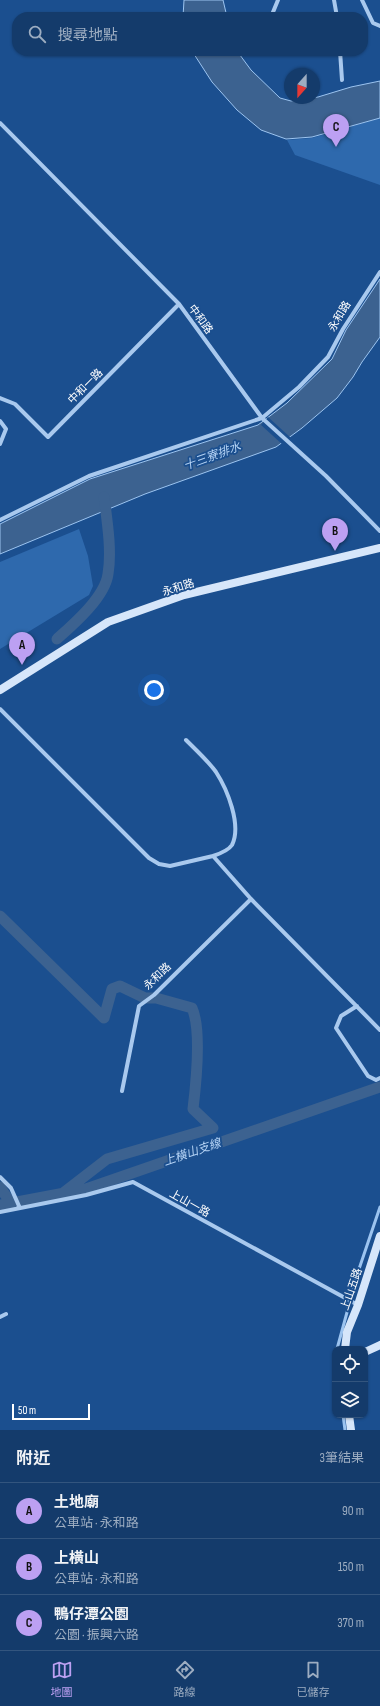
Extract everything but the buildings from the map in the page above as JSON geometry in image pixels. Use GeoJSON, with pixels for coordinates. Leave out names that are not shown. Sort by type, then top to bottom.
{"type":"FeatureCollection","features":[{"type":"Feature","properties":{"kind":"main road","name":"永和路"},"geometry":{"type":"LineString","coordinates":[[0,690],[108,622],[184,595],[380,548]]}},
{"type":"Feature","properties":{"kind":"main road","name":"上山五路"},"geometry":{"type":"LineString","coordinates":[[345,1346],[347,1332],[380,1236]]}},
{"type":"Feature","properties":{"kind":"main road"},"geometry":{"type":"LineString","coordinates":[[368,1351],[380,1345]]}},
{"type":"Feature","properties":{"kind":"main road"},"geometry":{"type":"LineString","coordinates":[[349,1418],[351,1430]]}},
{"type":"Feature","properties":{"kind":"street"},"geometry":{"type":"LineString","coordinates":[[273,12],[278,0]]}},
{"type":"Feature","properties":{"kind":"street"},"geometry":{"type":"LineString","coordinates":[[334,0],[336,12]]}},
{"type":"Feature","properties":{"kind":"street"},"geometry":{"type":"LineString","coordinates":[[362,0],[368,12]]}},
{"type":"Feature","properties":{"kind":"street"},"geometry":{"type":"LineString","coordinates":[[368,13],[373,23],[380,26]]}},
{"type":"Feature","properties":{"kind":"street"},"geometry":{"type":"LineString","coordinates":[[340,56],[342,80]]}},
{"type":"Feature","properties":{"kind":"street","name":"中和路"},"geometry":{"type":"LineString","coordinates":[[0,123],[180,304],[263,419],[326,476],[380,531]]}},
{"type":"Feature","properties":{"kind":"street","name":"永和路"},"geometry":{"type":"LineString","coordinates":[[263,419],[295,391],[328,357],[343,329],[380,272]]}},
{"type":"Feature","properties":{"kind":"street","name":"中和一路"},"geometry":{"type":"LineString","coordinates":[[0,398],[15,404],[48,437],[180,304]]}},
{"type":"Feature","properties":{"kind":"street"},"geometry":{"type":"LineString","coordinates":[[0,520],[89,476],[263,419]]}},
{"type":"Feature","properties":{"kind":"street"},"geometry":{"type":"LineString","coordinates":[[0,421],[6,429],[0,444]]}},
{"type":"Feature","properties":{"kind":"street"},"geometry":{"type":"LineString","coordinates":[[0,709],[149,858],[159,864],[170,866],[224,852],[231,846],[236,830],[233,812],[227,793],[215,771],[186,740]]}},
{"type":"Feature","properties":{"kind":"street"},"geometry":{"type":"LineString","coordinates":[[213,856],[251,899],[380,1030]]}},
{"type":"Feature","properties":{"kind":"street","name":"永和路"},"geometry":{"type":"LineString","coordinates":[[122,1091],[139,1006],[154,995],[251,899]]}},
{"type":"Feature","properties":{"kind":"street"},"geometry":{"type":"LineString","coordinates":[[357,1006],[341,1016],[336,1028],[368,1076],[376,1080],[380,1078]]}},
{"type":"Feature","properties":{"kind":"street"},"geometry":{"type":"LineString","coordinates":[[0,1177],[11,1188],[18,1206]]}},
{"type":"Feature","properties":{"kind":"street","name":"上山一路"},"geometry":{"type":"LineString","coordinates":[[0,1212],[18,1206],[86,1194],[133,1182],[357,1305]]}},
{"type":"Feature","properties":{"kind":"street"},"geometry":{"type":"LineString","coordinates":[[0,1318],[6,1314]]}},
{"type":"Feature","properties":{"kind":"shaded area"},"geometry":{"type":"Polygon","coordinates":[[[380,118],[380,185],[295,155],[287,140],[312,138],[380,118]]]}},
{"type":"Feature","properties":{"kind":"shaded area"},"geometry":{"type":"Polygon","coordinates":[[[79,529],[88,556],[93,586],[89,595],[0,649],[0,562],[79,529]]]}},
{"type":"Feature","properties":{"kind":"water"},"geometry":{"type":"Polygon","coordinates":[[[184,0],[223,0],[226,12],[183,12],[184,0]]]}},
{"type":"Feature","properties":{"kind":"water"},"geometry":{"type":"Polygon","coordinates":[[[195,56],[241,56],[251,70],[280,98],[284,99],[284,104],[320,104],[320,96],[351,87],[380,81],[380,118],[312,137],[286,139],[261,130],[237,110],[212,82],[195,56]]]}},
{"type":"Feature","properties":{"kind":"water","name":"十三寮排水"},"geometry":{"type":"Polygon","coordinates":[[[380,279],[380,337],[337,398],[302,428],[276,447],[145,494],[0,554],[0,524],[90,479],[258,425],[287,403],[332,359],[346,330],[380,279]]]}},
{"type":"Feature","properties":{"kind":"pier"},"geometry":{"type":"Polygon","coordinates":[[[268,417],[291,438],[283,445],[261,425],[268,417]]]}},
{"type":"Feature","properties":{"kind":"waterway"},"geometry":{"type":"LineString","coordinates":[[57,639],[88,610],[106,583],[109,565],[109,536],[104,497]]}},
{"type":"Feature","properties":{"kind":"waterway"},"geometry":{"type":"LineString","coordinates":[[0,916],[104,1018],[112,989],[120,986],[145,998],[156,998],[192,1008],[195,1018],[198,1043],[196,1086],[193,1109],[213,1128],[107,1159],[63,1193]]}},
{"type":"Feature","properties":{"kind":"waterway","name":"上橫山支線"},"geometry":{"type":"LineString","coordinates":[[0,1205],[86,1189],[380,1087]]}},
{"type":"Feature","properties":{"kind":"waterway"},"geometry":{"type":"LineString","coordinates":[[0,1187],[10,1202]]}},
{"type":"Feature","properties":{"kind":"waterway"},"geometry":{"type":"LineString","coordinates":[[338,1346],[358,1272],[380,1207]]}},
{"type":"Feature","properties":{"kind":"waterway"},"geometry":{"type":"LineString","coordinates":[[343,1418],[345,1430]]}},
{"type":"Feature","properties":{"kind":"place","name":"鴨仔潭公園"},"geometry":{"type":"Point","coordinates":[336,147]}},
{"type":"Feature","properties":{"kind":"place","name":"上橫山"},"geometry":{"type":"Point","coordinates":[335,551]}},
{"type":"Feature","properties":{"kind":"place","name":"土地廟"},"geometry":{"type":"Point","coordinates":[22,665]}}]}
